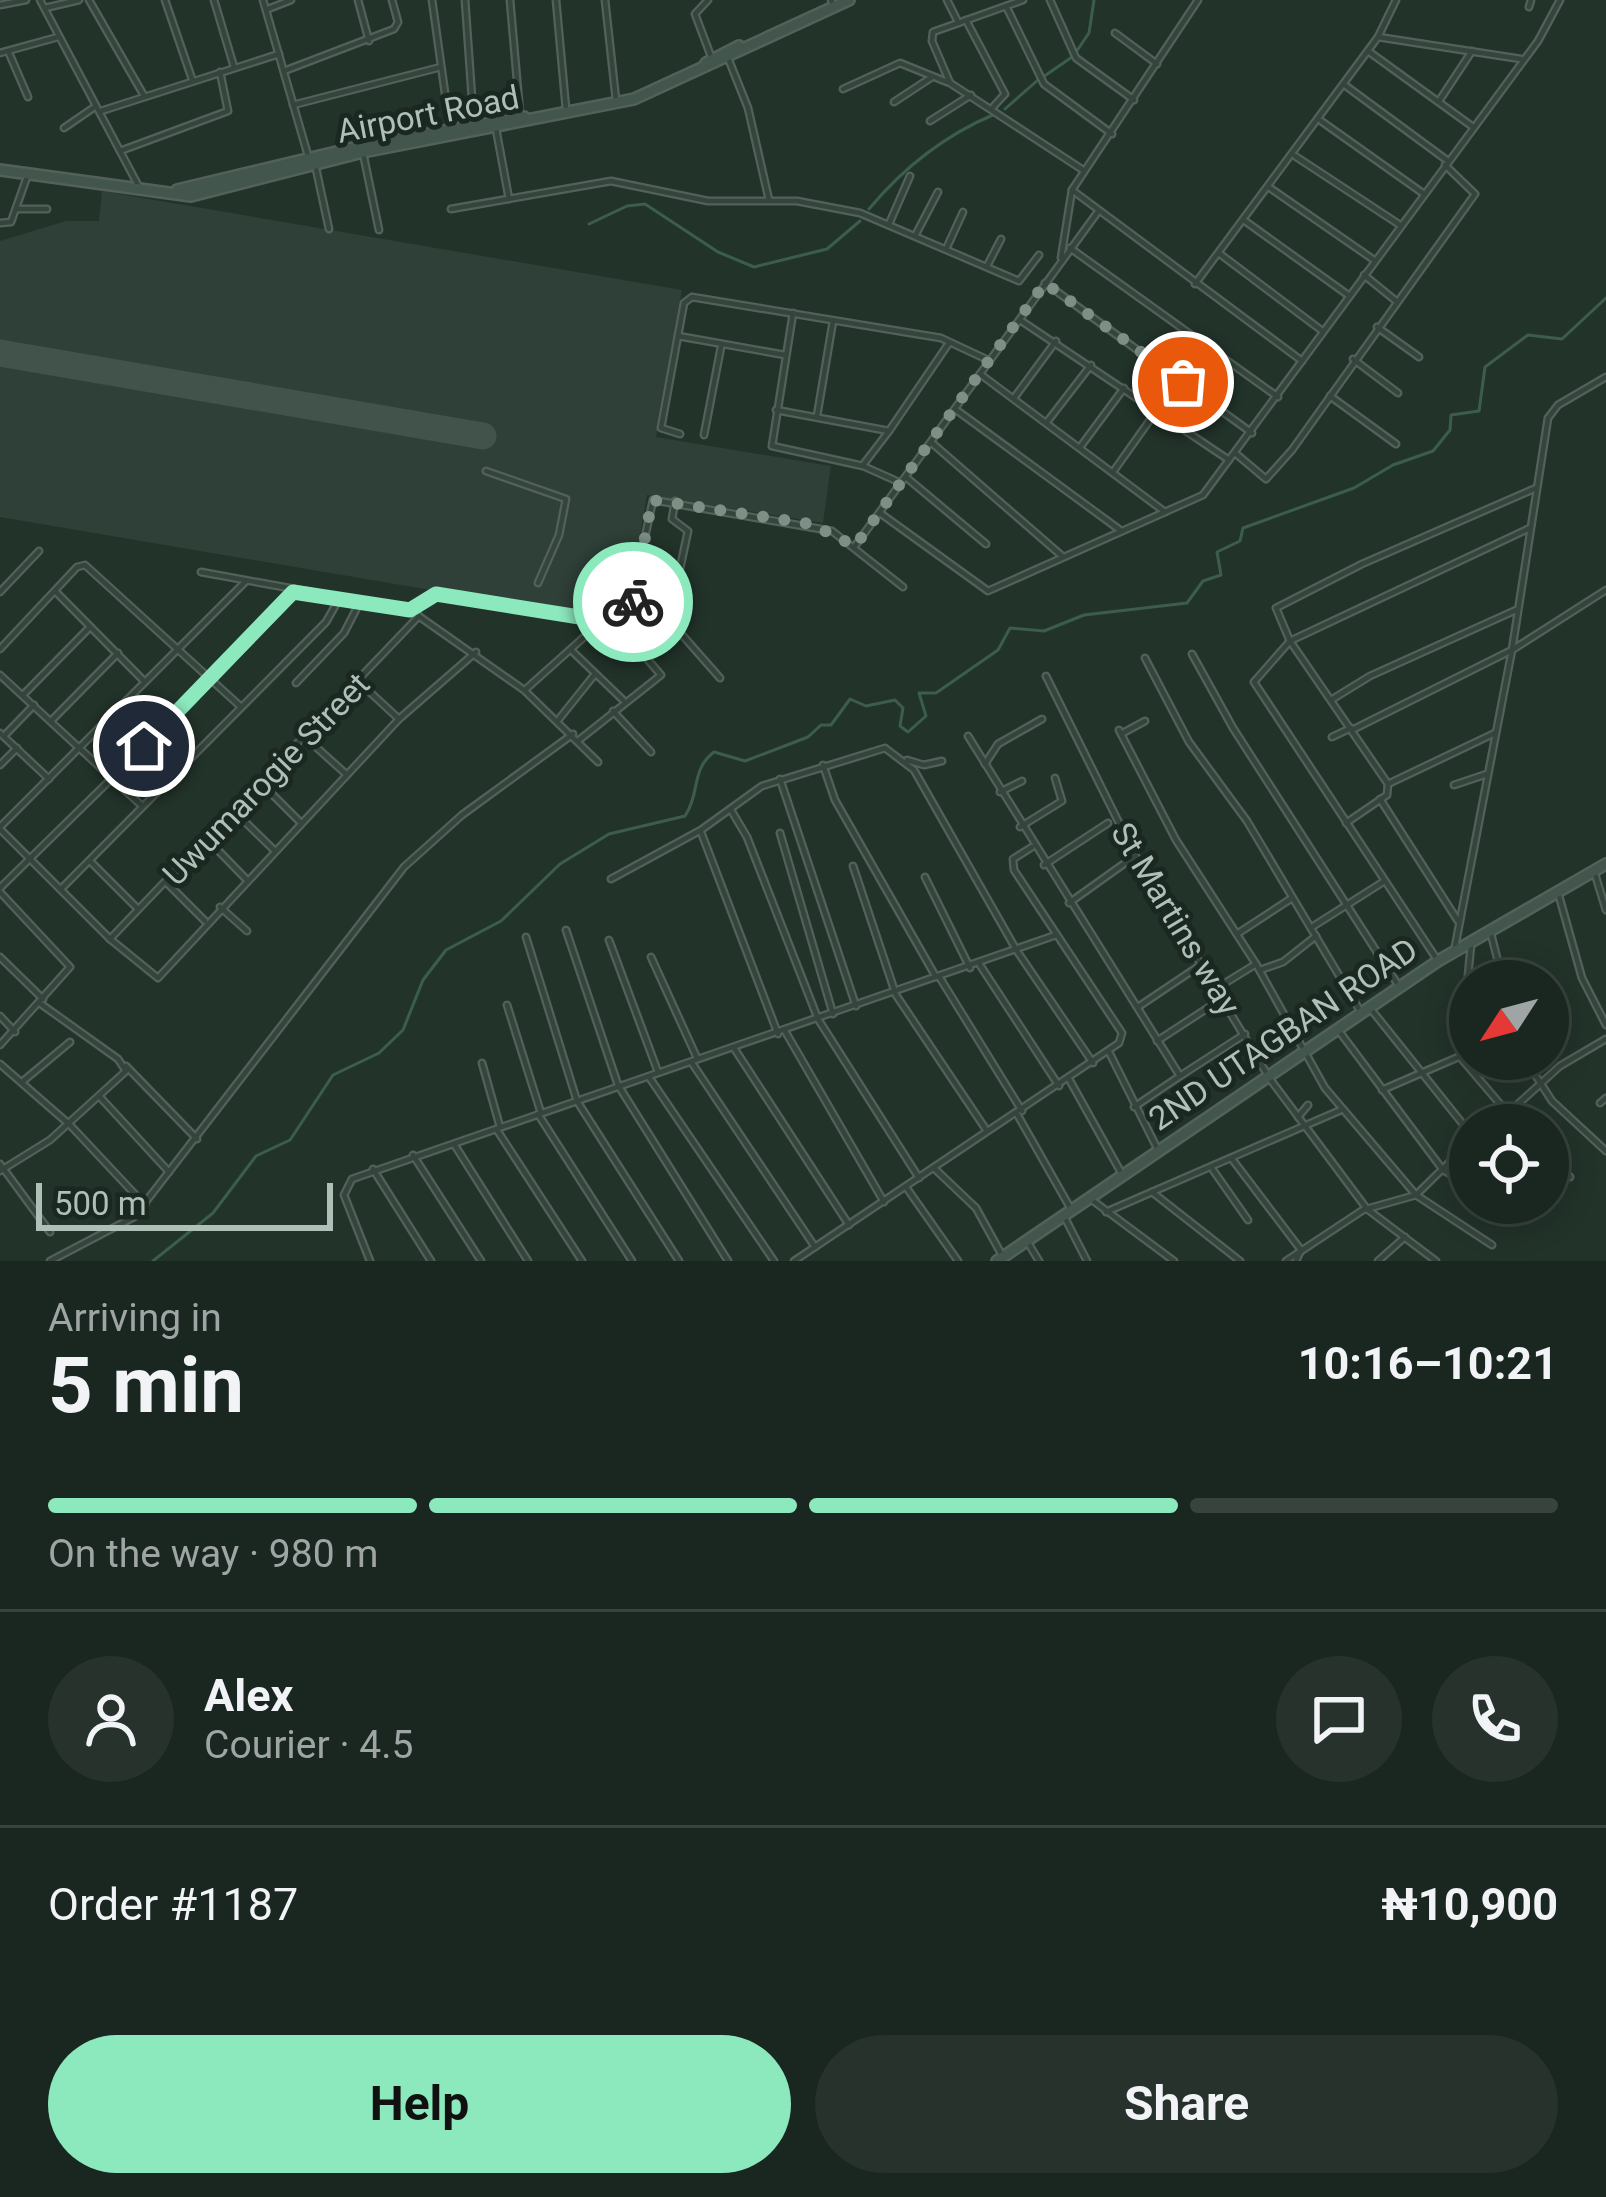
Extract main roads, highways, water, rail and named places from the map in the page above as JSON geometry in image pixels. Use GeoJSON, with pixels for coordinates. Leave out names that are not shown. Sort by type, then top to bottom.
{"type":"FeatureCollection","features":[{"type":"Feature","properties":{"kind":"main road","name":"Airport Road"},"geometry":{"type":"LineString","coordinates":[[0,166],[191,196],[312,162],[634,99],[849,0]]}},
{"type":"Feature","properties":{"kind":"main road","name":"Airport Road"},"geometry":{"type":"LineString","coordinates":[[0,166],[28,174],[193,189],[450,129],[616,100],[834,1]]}},
{"type":"Feature","properties":{"kind":"main road","name":"2ND UTAGBAN ROAD"},"geometry":{"type":"LineString","coordinates":[[1000,1259],[1438,961],[1606,864]]}},
{"type":"Feature","properties":{"kind":"waterway"},"geometry":{"type":"LineString","coordinates":[[1076,52],[1089,33],[1094,0]]}},
{"type":"Feature","properties":{"kind":"waterway"},"geometry":{"type":"LineString","coordinates":[[1043,77],[1072,57]]}},
{"type":"Feature","properties":{"kind":"waterway"},"geometry":{"type":"LineString","coordinates":[[1005,109],[1039,79]]}},
{"type":"Feature","properties":{"kind":"waterway"},"geometry":{"type":"LineString","coordinates":[[869,209],[926,154],[995,114]]}},
{"type":"Feature","properties":{"kind":"waterway"},"geometry":{"type":"LineString","coordinates":[[589,224],[627,206],[645,204],[718,252],[754,267],[827,249],[860,221]]}},
{"type":"Feature","properties":{"kind":"waterway"},"geometry":{"type":"LineString","coordinates":[[153,1261],[213,1213],[256,1156],[290,1140],[333,1075],[379,1053],[403,1030],[423,980],[446,950],[501,921],[560,864],[609,834],[685,816],[702,766],[714,752],[745,761],[808,737],[821,725],[831,725],[850,699],[866,706],[895,700],[903,708],[900,726],[908,732],[926,716],[919,693],[936,693],[998,650],[1010,628],[1044,631],[1084,615],[1187,603],[1203,581],[1221,575],[1217,552],[1240,541],[1243,528],[1354,488],[1393,465],[1433,451],[1450,430],[1451,415],[1479,411],[1485,367],[1528,335],[1562,339],[1606,298]]}}]}
